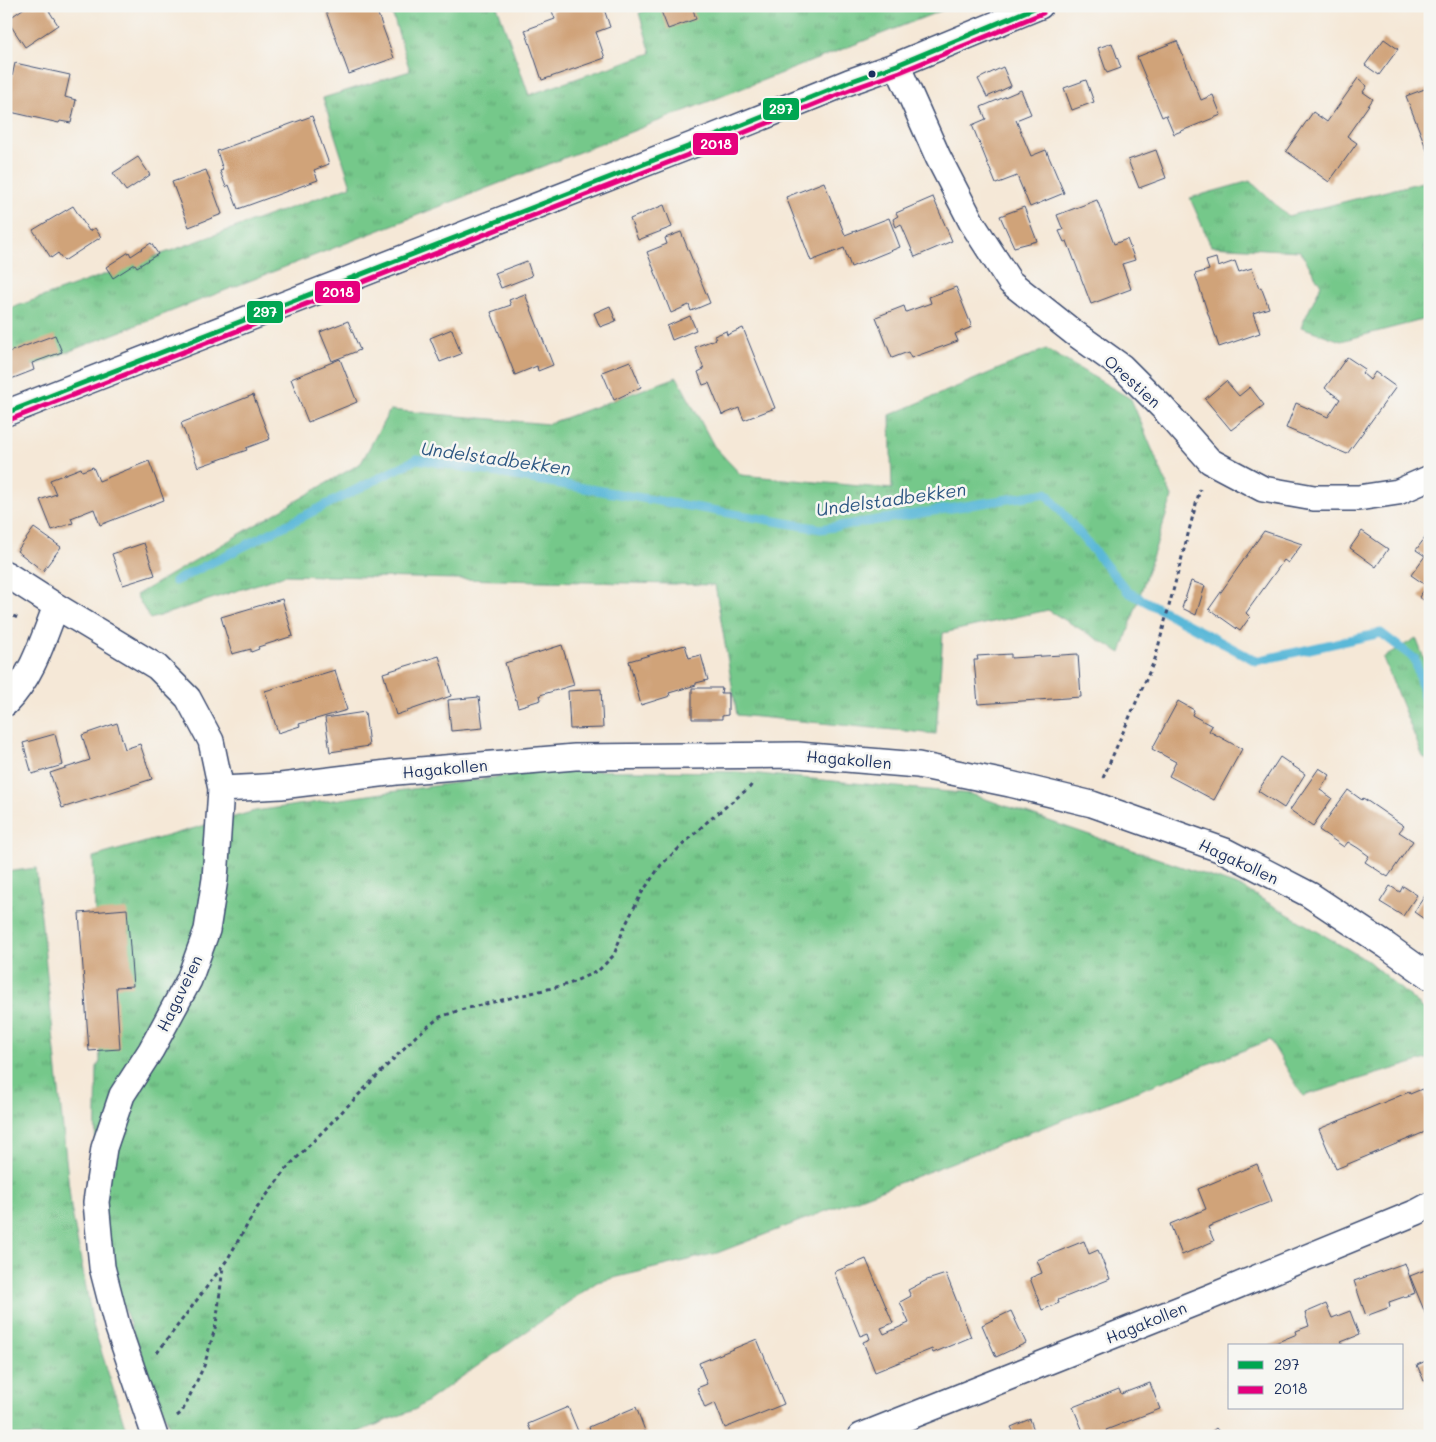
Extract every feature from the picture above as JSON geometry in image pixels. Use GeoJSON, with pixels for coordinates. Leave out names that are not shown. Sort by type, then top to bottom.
{"type":"FeatureCollection","features":[{"type":"Feature","properties":{"kind":"street"},"geometry":{"type":"LineString","coordinates":[[6,414],[849,82],[897,65],[1040,6]]}},
{"type":"Feature","properties":{"kind":"street","name":"Orestien"},"geometry":{"type":"LineString","coordinates":[[897,65],[938,157],[968,214],[1010,282],[1073,332],[1122,367],[1162,407],[1210,461],[1263,489],[1314,498],[1358,498],[1398,492],[1430,478]]}},
{"type":"Feature","properties":{"kind":"street","name":"Hagaveien"},"geometry":{"type":"LineString","coordinates":[[6,574],[157,667],[188,698],[211,741],[221,789],[215,880],[207,930],[189,980],[151,1050],[122,1095],[104,1148],[96,1202],[102,1267],[117,1325],[155,1436]]}},
{"type":"Feature","properties":{"kind":"street"},"geometry":{"type":"LineString","coordinates":[[6,702],[18,691],[39,652],[56,606]]}},
{"type":"Feature","properties":{"kind":"street","name":"Hagakollen"},"geometry":{"type":"LineString","coordinates":[[221,789],[281,786],[396,772],[575,757],[798,755],[918,766],[1010,784],[1092,804],[1225,851],[1310,895],[1387,946],[1430,978]]}},
{"type":"Feature","properties":{"kind":"street","name":"Hagakollen"},"geometry":{"type":"LineString","coordinates":[[861,1436],[1210,1297],[1430,1205]]}},
{"type":"Feature","properties":{"kind":"path"},"geometry":{"type":"LineString","coordinates":[[1092,804],[1154,658],[1165,625],[1198,495],[1210,461]]}},
{"type":"Feature","properties":{"kind":"path"},"geometry":{"type":"LineString","coordinates":[[136,1380],[223,1265],[256,1208],[288,1168],[416,1036],[440,1017],[460,1010],[568,984],[599,970],[614,955],[624,928],[641,894],[661,865],[707,822],[750,787],[769,755]]}},
{"type":"Feature","properties":{"kind":"path"},"geometry":{"type":"LineString","coordinates":[[175,1418],[182,1412],[204,1366],[216,1326],[223,1265]]}},
{"type":"Feature","properties":{"kind":"green space"},"geometry":{"type":"Polygon","coordinates":[[[390,6],[497,6],[529,95],[651,53],[639,13],[658,6],[953,6],[6,376],[6,310],[351,186],[323,98],[410,71],[390,6]]]}},
{"type":"Feature","properties":{"kind":"green space"},"geometry":{"type":"Polygon","coordinates":[[[1430,180],[1430,243],[1424,245],[1430,271],[1430,318],[1341,341],[1301,327],[1321,285],[1300,251],[1211,246],[1190,198],[1250,181],[1288,216],[1430,180]]]}},
{"type":"Feature","properties":{"kind":"green space"},"geometry":{"type":"Polygon","coordinates":[[[1046,349],[1131,399],[1172,497],[1121,653],[1048,610],[943,633],[936,734],[737,715],[715,585],[285,575],[150,619],[136,595],[361,463],[390,410],[548,424],[677,377],[714,446],[741,475],[892,489],[890,415],[1046,349]]]}},
{"type":"Feature","properties":{"kind":"green space"},"geometry":{"type":"Polygon","coordinates":[[[1416,638],[1430,674],[1430,762],[1423,757],[1383,658],[1416,638]]]}},
{"type":"Feature","properties":{"kind":"green space"},"geometry":{"type":"Polygon","coordinates":[[[547,770],[738,772],[971,794],[1243,888],[1368,961],[1424,1009],[1430,1024],[1430,1058],[1303,1096],[1270,1040],[717,1253],[597,1282],[416,1409],[348,1436],[173,1436],[107,1264],[94,1194],[97,1067],[100,1062],[93,857],[255,811],[547,770]]]}},
{"type":"Feature","properties":{"kind":"green space"},"geometry":{"type":"Polygon","coordinates":[[[36,868],[71,1207],[93,1325],[128,1436],[6,1436],[6,872],[36,868]]]}},
{"type":"Feature","properties":{"kind":"building"},"geometry":{"type":"Polygon","coordinates":[[[27,6],[46,6],[58,25],[25,47],[7,20],[27,6]]]}},
{"type":"Feature","properties":{"kind":"building"},"geometry":{"type":"Polygon","coordinates":[[[324,6],[375,6],[394,58],[349,74],[324,6]]]}},
{"type":"Feature","properties":{"kind":"building"},"geometry":{"type":"Polygon","coordinates":[[[565,6],[603,6],[610,27],[596,32],[605,58],[542,80],[525,30],[555,19],[552,11],[565,6]]]}},
{"type":"Feature","properties":{"kind":"building"},"geometry":{"type":"Polygon","coordinates":[[[659,6],[692,6],[696,19],[668,29],[659,6]]]}},
{"type":"Feature","properties":{"kind":"building"},"geometry":{"type":"Polygon","coordinates":[[[1384,39],[1398,49],[1379,75],[1365,65],[1384,39]]]}},
{"type":"Feature","properties":{"kind":"building"},"geometry":{"type":"Polygon","coordinates":[[[1177,41],[1201,100],[1213,95],[1221,115],[1174,134],[1166,115],[1162,117],[1137,57],[1177,41]]]}},
{"type":"Feature","properties":{"kind":"building"},"geometry":{"type":"Polygon","coordinates":[[[1112,43],[1121,68],[1107,73],[1098,48],[1112,43]]]}},
{"type":"Feature","properties":{"kind":"building"},"geometry":{"type":"Polygon","coordinates":[[[15,63],[70,75],[65,97],[76,100],[71,123],[60,121],[59,123],[6,111],[15,63]]]}},
{"type":"Feature","properties":{"kind":"building"},"geometry":{"type":"Polygon","coordinates":[[[1003,67],[1011,86],[987,97],[978,79],[1003,67]]]}},
{"type":"Feature","properties":{"kind":"building"},"geometry":{"type":"Polygon","coordinates":[[[1358,78],[1367,86],[1363,92],[1373,99],[1347,136],[1357,143],[1329,182],[1286,151],[1313,112],[1327,122],[1358,78]]]}},
{"type":"Feature","properties":{"kind":"building"},"geometry":{"type":"Polygon","coordinates":[[[1086,80],[1094,102],[1072,110],[1064,88],[1086,80]]]}},
{"type":"Feature","properties":{"kind":"building"},"geometry":{"type":"Polygon","coordinates":[[[1430,87],[1430,158],[1406,96],[1430,87]]]}},
{"type":"Feature","properties":{"kind":"building"},"geometry":{"type":"Polygon","coordinates":[[[1021,90],[1031,114],[1016,120],[1031,156],[1046,150],[1064,193],[1030,207],[1017,176],[996,184],[972,125],[986,119],[981,107],[1021,90]]]}},
{"type":"Feature","properties":{"kind":"building"},"geometry":{"type":"Polygon","coordinates":[[[312,116],[329,164],[314,170],[318,180],[238,209],[229,185],[226,187],[220,171],[223,170],[217,151],[312,116]]]}},
{"type":"Feature","properties":{"kind":"building"},"geometry":{"type":"Polygon","coordinates":[[[1156,150],[1166,178],[1139,188],[1128,160],[1156,150]]]}},
{"type":"Feature","properties":{"kind":"building"},"geometry":{"type":"Polygon","coordinates":[[[138,157],[150,175],[126,191],[113,173],[138,157]]]}},
{"type":"Feature","properties":{"kind":"building"},"geometry":{"type":"Polygon","coordinates":[[[206,170],[222,214],[189,227],[172,182],[206,170]]]}},
{"type":"Feature","properties":{"kind":"building"},"geometry":{"type":"Polygon","coordinates":[[[824,182],[845,235],[889,218],[900,247],[851,267],[844,248],[811,261],[786,197],[824,182]]]}},
{"type":"Feature","properties":{"kind":"building"},"geometry":{"type":"Polygon","coordinates":[[[933,197],[952,241],[915,257],[901,224],[896,227],[893,219],[898,216],[896,213],[933,197]]]}},
{"type":"Feature","properties":{"kind":"building"},"geometry":{"type":"Polygon","coordinates":[[[1097,200],[1114,244],[1127,239],[1135,260],[1122,264],[1131,289],[1091,304],[1067,241],[1064,242],[1059,231],[1063,230],[1057,215],[1097,200]]]}},
{"type":"Feature","properties":{"kind":"building"},"geometry":{"type":"Polygon","coordinates":[[[664,205],[672,227],[638,240],[630,219],[664,205]]]}},
{"type":"Feature","properties":{"kind":"building"},"geometry":{"type":"Polygon","coordinates":[[[73,206],[89,231],[95,228],[101,237],[64,261],[58,253],[51,258],[33,230],[73,206]]]}},
{"type":"Feature","properties":{"kind":"building"},"geometry":{"type":"Polygon","coordinates":[[[1024,207],[1037,241],[1014,247],[1000,216],[1024,207]]]}},
{"type":"Feature","properties":{"kind":"building"},"geometry":{"type":"Polygon","coordinates":[[[681,232],[710,303],[691,311],[689,305],[671,313],[647,252],[667,244],[665,238],[681,232]]]}},
{"type":"Feature","properties":{"kind":"building"},"geometry":{"type":"Polygon","coordinates":[[[151,243],[158,254],[137,267],[135,264],[113,278],[106,267],[129,252],[131,256],[151,243]]]}},
{"type":"Feature","properties":{"kind":"building"},"geometry":{"type":"Polygon","coordinates":[[[1216,258],[1218,267],[1235,261],[1239,272],[1252,268],[1269,308],[1253,313],[1260,333],[1219,347],[1195,274],[1209,270],[1206,261],[1216,258]]]}},
{"type":"Feature","properties":{"kind":"building"},"geometry":{"type":"Polygon","coordinates":[[[527,261],[532,276],[501,288],[495,273],[527,261]]]}},
{"type":"Feature","properties":{"kind":"building"},"geometry":{"type":"Polygon","coordinates":[[[956,287],[972,327],[955,334],[958,341],[911,358],[908,352],[892,358],[876,317],[904,306],[906,312],[931,303],[929,297],[956,287]]]}},
{"type":"Feature","properties":{"kind":"building"},"geometry":{"type":"Polygon","coordinates":[[[525,294],[553,365],[538,371],[537,366],[515,375],[491,312],[511,305],[509,300],[525,294]]]}},
{"type":"Feature","properties":{"kind":"building"},"geometry":{"type":"Polygon","coordinates":[[[610,306],[616,321],[600,327],[594,313],[610,306]]]}},
{"type":"Feature","properties":{"kind":"building"},"geometry":{"type":"Polygon","coordinates":[[[690,316],[696,330],[672,340],[667,326],[690,316]]]}},
{"type":"Feature","properties":{"kind":"building"},"geometry":{"type":"Polygon","coordinates":[[[348,321],[360,350],[332,361],[320,332],[348,321]]]}},
{"type":"Feature","properties":{"kind":"building"},"geometry":{"type":"Polygon","coordinates":[[[743,328],[775,408],[744,420],[739,408],[722,415],[709,383],[703,385],[698,372],[704,369],[695,347],[716,339],[714,336],[726,331],[727,335],[743,328]]]}},
{"type":"Feature","properties":{"kind":"building"},"geometry":{"type":"Polygon","coordinates":[[[452,329],[461,354],[440,362],[430,338],[452,329]]]}},
{"type":"Feature","properties":{"kind":"building"},"geometry":{"type":"Polygon","coordinates":[[[55,335],[62,352],[32,363],[34,370],[6,381],[6,353],[55,335]]]}},
{"type":"Feature","properties":{"kind":"building"},"geometry":{"type":"Polygon","coordinates":[[[1347,357],[1365,369],[1362,373],[1370,380],[1375,372],[1396,387],[1347,454],[1286,428],[1296,403],[1328,417],[1340,399],[1325,388],[1347,357]]]}},
{"type":"Feature","properties":{"kind":"building"},"geometry":{"type":"Polygon","coordinates":[[[340,359],[357,402],[308,422],[291,379],[340,359]]]}},
{"type":"Feature","properties":{"kind":"building"},"geometry":{"type":"Polygon","coordinates":[[[630,361],[641,387],[614,400],[602,372],[630,361]]]}},
{"type":"Feature","properties":{"kind":"building"},"geometry":{"type":"Polygon","coordinates":[[[1226,381],[1239,396],[1250,387],[1264,405],[1231,430],[1205,399],[1226,381]]]}},
{"type":"Feature","properties":{"kind":"building"},"geometry":{"type":"Polygon","coordinates":[[[253,395],[270,439],[246,448],[247,450],[198,467],[181,423],[253,395]]]}},
{"type":"Feature","properties":{"kind":"building"},"geometry":{"type":"Polygon","coordinates":[[[149,461],[164,500],[100,525],[94,509],[71,518],[73,523],[52,530],[40,500],[56,494],[50,480],[81,468],[82,471],[93,467],[99,481],[149,461]]]}},
{"type":"Feature","properties":{"kind":"building"},"geometry":{"type":"Polygon","coordinates":[[[34,528],[61,547],[43,571],[17,551],[34,528]]]}},
{"type":"Feature","properties":{"kind":"building"},"geometry":{"type":"Polygon","coordinates":[[[1264,531],[1302,544],[1288,563],[1284,560],[1246,613],[1250,617],[1240,631],[1209,609],[1264,531]]]}},
{"type":"Feature","properties":{"kind":"building"},"geometry":{"type":"Polygon","coordinates":[[[1362,531],[1388,549],[1376,567],[1350,548],[1362,531]]]}},
{"type":"Feature","properties":{"kind":"building"},"geometry":{"type":"Polygon","coordinates":[[[1430,531],[1430,604],[1419,597],[1427,586],[1411,575],[1425,556],[1416,550],[1430,531]]]}},
{"type":"Feature","properties":{"kind":"building"},"geometry":{"type":"Polygon","coordinates":[[[144,543],[155,575],[123,585],[112,554],[144,543]]]}},
{"type":"Feature","properties":{"kind":"building"},"geometry":{"type":"Polygon","coordinates":[[[1191,581],[1205,586],[1196,615],[1182,608],[1191,581]]]}},
{"type":"Feature","properties":{"kind":"building"},"geometry":{"type":"Polygon","coordinates":[[[282,599],[293,636],[258,647],[259,649],[251,652],[251,649],[232,654],[221,617],[282,599]]]}},
{"type":"Feature","properties":{"kind":"building"},"geometry":{"type":"Polygon","coordinates":[[[562,645],[574,685],[540,695],[541,700],[518,707],[505,663],[562,645]]]}},
{"type":"Feature","properties":{"kind":"building"},"geometry":{"type":"Polygon","coordinates":[[[685,645],[689,658],[701,655],[708,680],[669,693],[670,696],[641,705],[629,661],[685,645]]]}},
{"type":"Feature","properties":{"kind":"building"},"geometry":{"type":"Polygon","coordinates":[[[1011,654],[1011,658],[1078,654],[1081,697],[978,704],[974,660],[978,660],[977,656],[1011,654]]]}},
{"type":"Feature","properties":{"kind":"building"},"geometry":{"type":"Polygon","coordinates":[[[439,656],[451,696],[396,715],[383,673],[439,656]]]}},
{"type":"Feature","properties":{"kind":"building"},"geometry":{"type":"Polygon","coordinates":[[[335,670],[347,710],[299,724],[300,726],[278,733],[265,691],[335,670]]]}},
{"type":"Feature","properties":{"kind":"building"},"geometry":{"type":"Polygon","coordinates":[[[692,688],[722,688],[721,693],[728,693],[728,715],[722,716],[722,719],[692,719],[692,688]]]}},
{"type":"Feature","properties":{"kind":"building"},"geometry":{"type":"Polygon","coordinates":[[[601,689],[603,728],[570,729],[568,691],[601,689]]]}},
{"type":"Feature","properties":{"kind":"building"},"geometry":{"type":"Polygon","coordinates":[[[479,697],[483,728],[451,731],[448,700],[479,697]]]}},
{"type":"Feature","properties":{"kind":"building"},"geometry":{"type":"Polygon","coordinates":[[[1178,701],[1194,710],[1192,715],[1212,726],[1209,731],[1242,749],[1214,800],[1169,776],[1176,762],[1152,749],[1178,701]]]}},
{"type":"Feature","properties":{"kind":"building"},"geometry":{"type":"Polygon","coordinates":[[[365,712],[369,746],[330,752],[325,718],[365,712]]]}},
{"type":"Feature","properties":{"kind":"building"},"geometry":{"type":"Polygon","coordinates":[[[117,723],[125,749],[140,744],[152,779],[62,808],[50,773],[90,760],[82,735],[117,723]]]}},
{"type":"Feature","properties":{"kind":"building"},"geometry":{"type":"Polygon","coordinates":[[[55,734],[63,765],[32,774],[23,743],[55,734]]]}},
{"type":"Feature","properties":{"kind":"building"},"geometry":{"type":"Polygon","coordinates":[[[1280,757],[1305,774],[1284,808],[1258,791],[1280,757]]]}},
{"type":"Feature","properties":{"kind":"building"},"geometry":{"type":"Polygon","coordinates":[[[1319,768],[1330,775],[1320,790],[1332,798],[1313,826],[1290,810],[1319,768]]]}},
{"type":"Feature","properties":{"kind":"building"},"geometry":{"type":"Polygon","coordinates":[[[1348,790],[1404,826],[1399,832],[1413,841],[1388,877],[1365,862],[1369,856],[1358,848],[1348,842],[1344,847],[1319,830],[1348,790]]]}},
{"type":"Feature","properties":{"kind":"building"},"geometry":{"type":"Polygon","coordinates":[[[1390,886],[1400,892],[1403,886],[1417,895],[1403,916],[1380,902],[1390,886]]]}},
{"type":"Feature","properties":{"kind":"building"},"geometry":{"type":"Polygon","coordinates":[[[1430,888],[1430,917],[1427,921],[1414,912],[1430,888]]]}},
{"type":"Feature","properties":{"kind":"building"},"geometry":{"type":"Polygon","coordinates":[[[127,909],[133,986],[116,987],[120,1049],[89,1051],[79,913],[127,909]]]}},
{"type":"Feature","properties":{"kind":"building"},"geometry":{"type":"Polygon","coordinates":[[[1422,1089],[1430,1107],[1430,1128],[1425,1130],[1425,1132],[1336,1169],[1319,1129],[1409,1092],[1410,1094],[1422,1089]]]}},
{"type":"Feature","properties":{"kind":"building"},"geometry":{"type":"Polygon","coordinates":[[[1257,1164],[1272,1201],[1208,1227],[1214,1241],[1182,1255],[1170,1224],[1206,1209],[1198,1189],[1257,1164]]]}},
{"type":"Feature","properties":{"kind":"building"},"geometry":{"type":"Polygon","coordinates":[[[1084,1241],[1089,1254],[1098,1250],[1110,1279],[1058,1300],[1059,1303],[1042,1310],[1030,1278],[1042,1273],[1037,1260],[1084,1241]]]}},
{"type":"Feature","properties":{"kind":"building"},"geometry":{"type":"Polygon","coordinates":[[[866,1259],[893,1323],[881,1328],[884,1334],[909,1323],[900,1302],[911,1296],[908,1290],[927,1280],[946,1274],[971,1337],[933,1353],[932,1349],[875,1372],[863,1342],[870,1339],[868,1333],[860,1336],[834,1272],[866,1259]]]}},
{"type":"Feature","properties":{"kind":"building"},"geometry":{"type":"Polygon","coordinates":[[[1405,1263],[1415,1293],[1389,1302],[1390,1307],[1366,1316],[1354,1281],[1405,1263]]]}},
{"type":"Feature","properties":{"kind":"building"},"geometry":{"type":"Polygon","coordinates":[[[1430,1268],[1430,1325],[1410,1276],[1430,1268]]]}},
{"type":"Feature","properties":{"kind":"building"},"geometry":{"type":"Polygon","coordinates":[[[1326,1304],[1332,1318],[1350,1311],[1359,1335],[1341,1342],[1342,1344],[1273,1344],[1297,1334],[1296,1331],[1309,1326],[1305,1313],[1326,1304]]]}},
{"type":"Feature","properties":{"kind":"building"},"geometry":{"type":"Polygon","coordinates":[[[1011,1311],[1026,1343],[996,1357],[982,1325],[1011,1311]]]}},
{"type":"Feature","properties":{"kind":"building"},"geometry":{"type":"Polygon","coordinates":[[[757,1339],[784,1404],[725,1428],[715,1403],[705,1408],[697,1388],[707,1384],[699,1363],[757,1339]]]}},
{"type":"Feature","properties":{"kind":"building"},"geometry":{"type":"Polygon","coordinates":[[[1430,1359],[1430,1379],[1424,1381],[1417,1365],[1430,1359]]]}},
{"type":"Feature","properties":{"kind":"building"},"geometry":{"type":"Polygon","coordinates":[[[1150,1383],[1160,1409],[1106,1430],[1109,1436],[1085,1436],[1073,1407],[1119,1389],[1121,1394],[1150,1383]]]}},
{"type":"Feature","properties":{"kind":"building"},"geometry":{"type":"Polygon","coordinates":[[[568,1407],[580,1436],[533,1436],[528,1424],[568,1407]]]}},
{"type":"Feature","properties":{"kind":"building"},"geometry":{"type":"Polygon","coordinates":[[[636,1407],[647,1436],[592,1436],[589,1427],[636,1407]]]}},
{"type":"Feature","properties":{"kind":"building"},"geometry":{"type":"Polygon","coordinates":[[[1030,1419],[1036,1436],[1002,1436],[1013,1431],[1011,1427],[1030,1419]]]}},
{"type":"Feature","properties":{"kind":"building"},"geometry":{"type":"Polygon","coordinates":[[[1216,1428],[1223,1436],[1206,1436],[1216,1428]]]}},
{"type":"Feature","properties":{"kind":"waterway","name":"Undelstadbekken"},"geometry":{"type":"LineString","coordinates":[[175,581],[417,459],[821,529],[1046,493],[1128,592],[1256,661],[1381,633],[1415,659],[1430,721]]}},
{"type":"Feature","properties":{"kind":"transit line","name":"297"},"geometry":{"type":"LineString","coordinates":[[6,413],[849,82],[897,65],[1039,6]]}},
{"type":"Feature","properties":{"kind":"transit line","name":"2018"},"geometry":{"type":"LineString","coordinates":[[9,420],[852,89],[900,72],[1043,13]]}}]}
